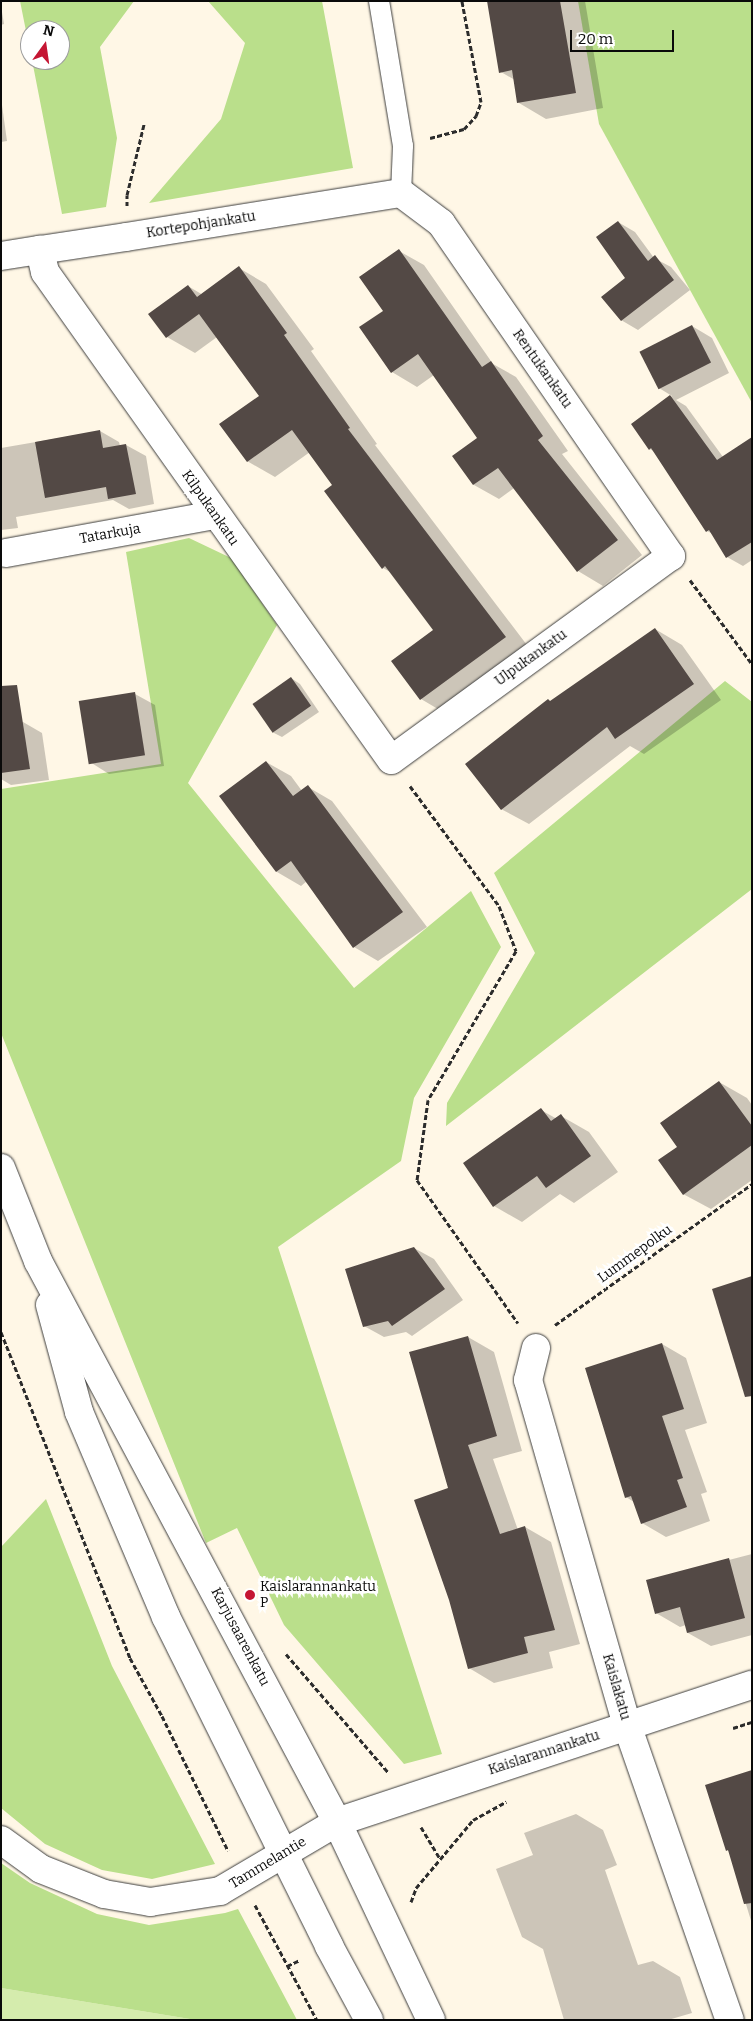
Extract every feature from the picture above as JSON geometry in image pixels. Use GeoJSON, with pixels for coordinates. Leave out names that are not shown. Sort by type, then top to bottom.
{"type":"FeatureCollection","features":[{"type":"Feature","properties":{"kind":"street","name":"Kortepohjankatu"},"geometry":{"type":"LineString","coordinates":[[1,256],[401,193]]}},
{"type":"Feature","properties":{"kind":"street","name":"Rentukankatu"},"geometry":{"type":"LineString","coordinates":[[401,193],[440,223],[671,556]]}},
{"type":"Feature","properties":{"kind":"street","name":"Kilpukankatu"},"geometry":{"type":"LineString","coordinates":[[40,250],[44,272],[391,760]]}},
{"type":"Feature","properties":{"kind":"street","name":"Tatarkuja"},"geometry":{"type":"LineString","coordinates":[[6,554],[215,515]]}},
{"type":"Feature","properties":{"kind":"street","name":"Ulpukankatu"},"geometry":{"type":"LineString","coordinates":[[391,760],[671,556]]}},
{"type":"Feature","properties":{"kind":"street","name":"Karjusaarenkatu"},"geometry":{"type":"LineString","coordinates":[[1,1168],[38,1260],[337,1822],[431,2020]]}},
{"type":"Feature","properties":{"kind":"street","name":"Karjusaarenkatu"},"geometry":{"type":"LineString","coordinates":[[38,1260],[79,1412],[166,1617],[329,1946],[369,2020]]}},
{"type":"Feature","properties":{"kind":"street","name":"Kaislakatu"},"geometry":{"type":"LineString","coordinates":[[536,1348],[528,1380],[627,1725],[730,2020]]}},
{"type":"Feature","properties":{"kind":"street","name":"Kaislarannankatu"},"geometry":{"type":"LineString","coordinates":[[337,1822],[752,1685]]}},
{"type":"Feature","properties":{"kind":"street","name":"Tammelantie"},"geometry":{"type":"LineString","coordinates":[[1,1840],[41,1869],[104,1894],[150,1902],[220,1891],[337,1822]]}},
{"type":"Feature","properties":{"kind":"lane"},"geometry":{"type":"LineString","coordinates":[[379,1],[403,146],[401,193]]}},
{"type":"Feature","properties":{"kind":"path"},"geometry":{"type":"LineString","coordinates":[[403,146],[464,129],[476,116],[481,102],[462,1]]}},
{"type":"Feature","properties":{"kind":"path"},"geometry":{"type":"LineString","coordinates":[[126,236],[127,195],[144,124]]}},
{"type":"Feature","properties":{"kind":"path"},"geometry":{"type":"LineString","coordinates":[[671,556],[752,664]]}},
{"type":"Feature","properties":{"kind":"path"},"geometry":{"type":"LineString","coordinates":[[391,760],[499,906],[516,951],[428,1100],[417,1180],[536,1348]]}},
{"type":"Feature","properties":{"kind":"path","name":"Lummepolku"},"geometry":{"type":"LineString","coordinates":[[536,1348],[557,1324],[752,1184]]}},
{"type":"Feature","properties":{"kind":"path"},"geometry":{"type":"LineString","coordinates":[[1,1332],[130,1658],[162,1716],[241,1879],[317,2020]]}},
{"type":"Feature","properties":{"kind":"path"},"geometry":{"type":"LineString","coordinates":[[285,1653],[387,1770]]}},
{"type":"Feature","properties":{"kind":"path"},"geometry":{"type":"LineString","coordinates":[[724,1731],[752,1722]]}},
{"type":"Feature","properties":{"kind":"path"},"geometry":{"type":"LineString","coordinates":[[385,1924],[405,1916],[416,1888],[473,1820],[514,1797]]}},
{"type":"Feature","properties":{"kind":"path"},"geometry":{"type":"LineString","coordinates":[[287,1966],[329,1946]]}},
{"type":"Feature","properties":{"kind":"green space"},"geometry":{"type":"Polygon","coordinates":[[[20,1],[134,1],[100,47],[117,138],[106,207],[62,214],[34,70],[70,70],[70,20],[24,20],[20,1]]]}},
{"type":"Feature","properties":{"kind":"green space"},"geometry":{"type":"Polygon","coordinates":[[[208,1],[322,1],[353,168],[149,203],[221,119],[245,43],[208,1]]]}},
{"type":"Feature","properties":{"kind":"green space"},"geometry":{"type":"Polygon","coordinates":[[[578,1],[752,1],[752,403],[599,124],[578,1]]]}},
{"type":"Feature","properties":{"kind":"green space"},"geometry":{"type":"Polygon","coordinates":[[[189,538],[231,558],[277,625],[188,783],[354,988],[471,891],[501,947],[414,1098],[401,1161],[278,1247],[442,1754],[404,1764],[284,1625],[237,1528],[206,1543],[1,1033],[1,789],[161,764],[126,552],[189,538]]]}},
{"type":"Feature","properties":{"kind":"green space"},"geometry":{"type":"Polygon","coordinates":[[[725,681],[752,702],[752,889],[446,1126],[447,1103],[535,953],[494,873],[725,681]]]}},
{"type":"Feature","properties":{"kind":"green space"},"geometry":{"type":"Polygon","coordinates":[[[46,1499],[112,1666],[215,1864],[152,1879],[102,1870],[45,1844],[1,1808],[1,1547],[46,1499]]]}},
{"type":"Feature","properties":{"kind":"green space"},"geometry":{"type":"Polygon","coordinates":[[[1,1863],[30,1883],[97,1914],[149,1925],[225,1913],[238,1909],[297,2020],[196,2020],[1,1988],[1,1863]]]}},
{"type":"Feature","properties":{"kind":"green space"},"geometry":{"type":"Polygon","coordinates":[[[1,1988],[196,2020],[1,2020],[1,1988]]]}},
{"type":"Feature","properties":{"kind":"building"},"geometry":{"type":"Polygon","coordinates":[[[487,1],[560,1],[576,93],[517,103],[512,70],[499,73],[487,1]]]}},
{"type":"Feature","properties":{"kind":"building"},"geometry":{"type":"Polygon","coordinates":[[[618,221],[648,261],[655,255],[674,280],[621,321],[601,297],[625,278],[596,237],[618,221]]]}},
{"type":"Feature","properties":{"kind":"building"},"geometry":{"type":"Polygon","coordinates":[[[399,249],[482,367],[491,361],[543,436],[538,440],[618,540],[577,572],[498,468],[473,485],[452,456],[477,438],[418,354],[391,373],[359,327],[383,311],[359,277],[399,249]]]}},
{"type":"Feature","properties":{"kind":"building"},"geometry":{"type":"Polygon","coordinates":[[[239,266],[287,333],[284,335],[350,428],[348,429],[506,637],[420,700],[391,661],[433,630],[385,566],[382,569],[324,491],[332,485],[292,430],[247,462],[219,424],[259,396],[199,314],[166,338],[148,314],[188,285],[197,297],[239,266]]]}},
{"type":"Feature","properties":{"kind":"building"},"geometry":{"type":"Polygon","coordinates":[[[692,325],[711,362],[658,389],[639,352],[692,325]]]}},
{"type":"Feature","properties":{"kind":"building"},"geometry":{"type":"Polygon","coordinates":[[[670,395],[717,460],[752,437],[752,542],[726,558],[709,530],[706,532],[651,448],[649,450],[631,424],[670,395]]]}},
{"type":"Feature","properties":{"kind":"building"},"geometry":{"type":"Polygon","coordinates":[[[100,430],[103,448],[126,444],[136,494],[108,499],[106,487],[45,498],[35,442],[100,430]]]}},
{"type":"Feature","properties":{"kind":"building"},"geometry":{"type":"Polygon","coordinates":[[[655,628],[694,684],[615,739],[607,727],[501,810],[465,764],[548,699],[550,701],[655,628]]]}},
{"type":"Feature","properties":{"kind":"building"},"geometry":{"type":"Polygon","coordinates":[[[291,677],[311,706],[273,733],[252,704],[291,677]]]}},
{"type":"Feature","properties":{"kind":"building"},"geometry":{"type":"Polygon","coordinates":[[[17,685],[30,769],[1,773],[1,686],[17,685]]]}},
{"type":"Feature","properties":{"kind":"building"},"geometry":{"type":"Polygon","coordinates":[[[135,692],[145,755],[89,764],[79,701],[135,692]]]}},
{"type":"Feature","properties":{"kind":"building"},"geometry":{"type":"Polygon","coordinates":[[[266,761],[293,796],[308,785],[403,912],[353,948],[291,861],[276,872],[219,796],[266,761]]]}},
{"type":"Feature","properties":{"kind":"building"},"geometry":{"type":"Polygon","coordinates":[[[719,1081],[752,1126],[752,1145],[683,1195],[658,1160],[677,1147],[660,1123],[719,1081]]]}},
{"type":"Feature","properties":{"kind":"building"},"geometry":{"type":"Polygon","coordinates":[[[541,1108],[551,1121],[561,1114],[591,1156],[546,1188],[537,1176],[493,1207],[463,1163],[541,1108]]]}},
{"type":"Feature","properties":{"kind":"building"},"geometry":{"type":"Polygon","coordinates":[[[414,1247],[445,1289],[392,1326],[388,1321],[363,1327],[345,1269],[414,1247]]]}},
{"type":"Feature","properties":{"kind":"building"},"geometry":{"type":"Polygon","coordinates":[[[752,1276],[752,1396],[745,1397],[712,1289],[752,1276]]]}},
{"type":"Feature","properties":{"kind":"building"},"geometry":{"type":"Polygon","coordinates":[[[468,1336],[497,1436],[468,1445],[500,1534],[525,1526],[555,1630],[524,1637],[528,1653],[468,1669],[449,1600],[414,1500],[448,1488],[409,1352],[468,1336]]]}},
{"type":"Feature","properties":{"kind":"building"},"geometry":{"type":"Polygon","coordinates":[[[662,1343],[684,1409],[662,1416],[683,1478],[677,1480],[687,1507],[641,1524],[631,1496],[625,1498],[585,1368],[662,1343]]]}},
{"type":"Feature","properties":{"kind":"building"},"geometry":{"type":"Polygon","coordinates":[[[729,1558],[745,1618],[687,1633],[680,1607],[655,1614],[646,1580],[729,1558]]]}},
{"type":"Feature","properties":{"kind":"building"},"geometry":{"type":"Polygon","coordinates":[[[752,1770],[752,1903],[744,1904],[728,1850],[726,1851],[705,1785],[752,1770]]]}},
{"type":"Feature","properties":{"kind":"place","name":"Kaislarannankatu P"},"geometry":{"type":"Point","coordinates":[250,1595]}}]}
